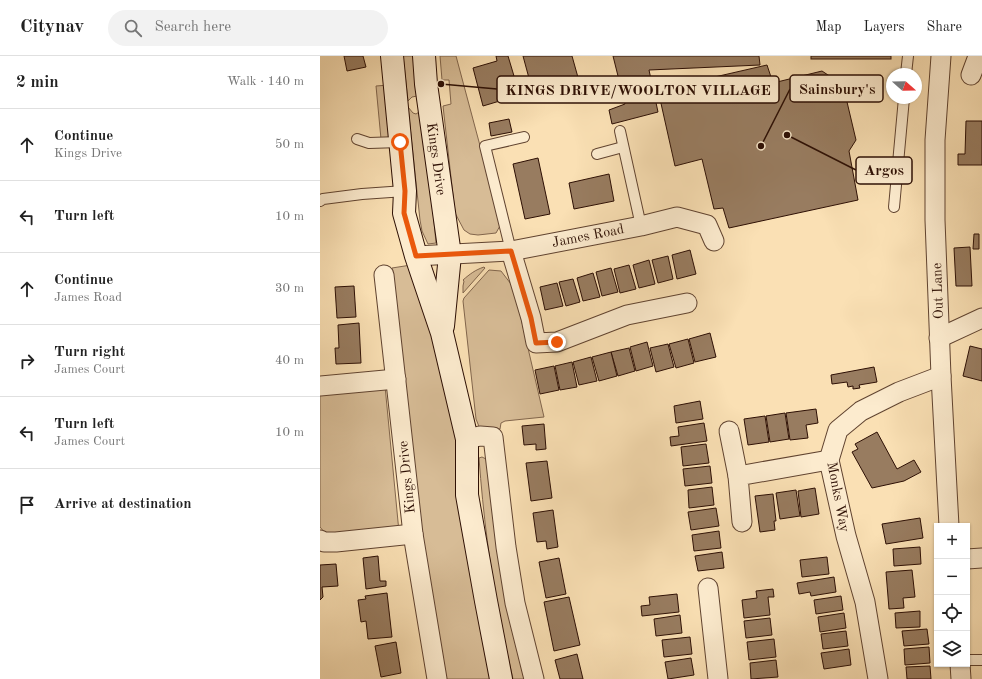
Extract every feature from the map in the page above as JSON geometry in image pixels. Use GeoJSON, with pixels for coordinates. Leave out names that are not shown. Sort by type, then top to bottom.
{"type":"FeatureCollection","features":[{"type":"Feature","properties":{"kind":"street","name":"Kings Drive"},"geometry":{"type":"LineString","coordinates":[[392,56],[405,191],[404,213],[416,256],[442,333],[467,438],[467,495],[501,679]]}},
{"type":"Feature","properties":{"kind":"street","name":"Kings Drive"},"geometry":{"type":"LineString","coordinates":[[424,56],[426,84],[450,255],[442,333]]}},
{"type":"Feature","properties":{"kind":"street","name":"Out Lane"},"geometry":{"type":"LineString","coordinates":[[941,56],[935,140],[934,220],[949,523]]}},
{"type":"Feature","properties":{"kind":"street","name":"James Road"},"geometry":{"type":"LineString","coordinates":[[416,256],[511,251],[641,226],[677,217],[707,225],[714,241]]}},
{"type":"Feature","properties":{"kind":"street"},"geometry":{"type":"LineString","coordinates":[[511,251],[531,318],[536,343],[557,342],[627,315],[687,303]]}},
{"type":"Feature","properties":{"kind":"street","name":"Kings Drive"},"geometry":{"type":"LineString","coordinates":[[384,275],[413,534],[437,679]]}},
{"type":"Feature","properties":{"kind":"street"},"geometry":{"type":"LineString","coordinates":[[940,338],[982,318]]}},
{"type":"Feature","properties":{"kind":"street","name":"Monks Way"},"geometry":{"type":"LineString","coordinates":[[878,679],[865,602],[846,536],[829,460],[838,430],[861,411],[899,392],[941,376]]}},
{"type":"Feature","properties":{"kind":"street"},"geometry":{"type":"LineString","coordinates":[[320,386],[396,379]]}},
{"type":"Feature","properties":{"kind":"street"},"geometry":{"type":"LineString","coordinates":[[729,431],[738,476],[742,522]]}},
{"type":"Feature","properties":{"kind":"street"},"geometry":{"type":"LineString","coordinates":[[467,438],[480,436],[493,437],[506,547],[515,602],[534,679]]}},
{"type":"Feature","properties":{"kind":"street"},"geometry":{"type":"LineString","coordinates":[[738,476],[829,460]]}},
{"type":"Feature","properties":{"kind":"street"},"geometry":{"type":"LineString","coordinates":[[320,540],[324,542],[336,542],[413,534]]}},
{"type":"Feature","properties":{"kind":"street"},"geometry":{"type":"LineString","coordinates":[[970,558],[982,558]]}},
{"type":"Feature","properties":{"kind":"street"},"geometry":{"type":"LineString","coordinates":[[708,588],[718,679]]}},
{"type":"Feature","properties":{"kind":"street"},"geometry":{"type":"LineString","coordinates":[[960,667],[961,679]]}},
{"type":"Feature","properties":{"kind":"lane"},"geometry":{"type":"LineString","coordinates":[[907,68],[908,56]]}},
{"type":"Feature","properties":{"kind":"lane"},"geometry":{"type":"LineString","coordinates":[[894,207],[904,104]]}},
{"type":"Feature","properties":{"kind":"lane"},"geometry":{"type":"LineString","coordinates":[[620,131],[641,226]]}},
{"type":"Feature","properties":{"kind":"lane"},"geometry":{"type":"LineString","coordinates":[[511,251],[485,146],[524,137]]}},
{"type":"Feature","properties":{"kind":"lane"},"geometry":{"type":"LineString","coordinates":[[357,139],[369,143],[400,142]]}},
{"type":"Feature","properties":{"kind":"lane"},"geometry":{"type":"LineString","coordinates":[[597,154],[624,147]]}},
{"type":"Feature","properties":{"kind":"lane"},"geometry":{"type":"LineString","coordinates":[[320,201],[323,199],[362,194],[405,191]]}},
{"type":"Feature","properties":{"kind":"lane"},"geometry":{"type":"LineString","coordinates":[[970,660],[982,660]]}},
{"type":"Feature","properties":{"kind":"shaded area"},"geometry":{"type":"Polygon","coordinates":[[[403,56],[419,56],[417,96],[412,97],[408,101],[403,56]]]}},
{"type":"Feature","properties":{"kind":"shaded area"},"geometry":{"type":"Polygon","coordinates":[[[440,56],[456,56],[501,224],[496,233],[478,235],[470,234],[464,230],[455,213],[443,106],[451,104],[449,80],[442,80],[440,56]]]}},
{"type":"Feature","properties":{"kind":"shaded area"},"geometry":{"type":"Polygon","coordinates":[[[389,85],[391,137],[381,139],[376,86],[389,85]]]}},
{"type":"Feature","properties":{"kind":"shaded area"},"geometry":{"type":"Polygon","coordinates":[[[423,105],[436,243],[428,244],[422,231],[420,220],[408,107],[413,113],[416,114],[421,110],[423,105]]]}},
{"type":"Feature","properties":{"kind":"shaded area"},"geometry":{"type":"Polygon","coordinates":[[[411,265],[441,367],[453,418],[493,679],[444,679],[411,469],[392,268],[411,265]]]}},
{"type":"Feature","properties":{"kind":"shaded area"},"geometry":{"type":"Polygon","coordinates":[[[484,267],[485,268],[463,293],[463,280],[473,272],[484,267]]]}},
{"type":"Feature","properties":{"kind":"shaded area"},"geometry":{"type":"Polygon","coordinates":[[[489,270],[501,271],[514,288],[544,417],[505,421],[501,423],[500,429],[480,429],[476,419],[463,301],[489,270]]]}},
{"type":"Feature","properties":{"kind":"shaded area"},"geometry":{"type":"Polygon","coordinates":[[[385,386],[399,532],[325,533],[320,527],[320,393],[385,386]]]}},
{"type":"Feature","properties":{"kind":"shaded area"},"geometry":{"type":"Polygon","coordinates":[[[482,457],[488,460],[524,679],[513,679],[500,622],[485,520],[479,458],[482,457]]]}},
{"type":"Feature","properties":{"kind":"building"},"geometry":{"type":"Polygon","coordinates":[[[344,56],[363,56],[366,67],[347,71],[344,56]]]}},
{"type":"Feature","properties":{"kind":"building"},"geometry":{"type":"Polygon","coordinates":[[[496,56],[508,56],[514,76],[498,80],[503,100],[483,106],[473,68],[497,61],[496,56]]]}},
{"type":"Feature","properties":{"kind":"building"},"geometry":{"type":"Polygon","coordinates":[[[523,56],[572,56],[579,81],[533,93],[523,56]]]}},
{"type":"Feature","properties":{"kind":"building"},"geometry":{"type":"Polygon","coordinates":[[[613,56],[759,56],[760,65],[649,70],[658,112],[612,124],[609,110],[625,104],[613,56]]]}},
{"type":"Feature","properties":{"kind":"building"},"geometry":{"type":"Polygon","coordinates":[[[811,56],[891,56],[891,59],[811,59],[811,56]]]}},
{"type":"Feature","properties":{"kind":"building"},"geometry":{"type":"Polygon","coordinates":[[[767,65],[773,83],[822,71],[843,85],[856,140],[849,151],[858,200],[729,228],[723,208],[714,209],[702,159],[675,166],[658,90],[767,65]]]}},
{"type":"Feature","properties":{"kind":"building"},"geometry":{"type":"Polygon","coordinates":[[[509,119],[512,132],[491,136],[489,123],[509,119]]]}},
{"type":"Feature","properties":{"kind":"building"},"geometry":{"type":"Polygon","coordinates":[[[966,121],[982,121],[982,165],[958,165],[958,154],[965,154],[966,121]]]}},
{"type":"Feature","properties":{"kind":"building"},"geometry":{"type":"Polygon","coordinates":[[[538,158],[550,214],[525,219],[513,164],[538,158]]]}},
{"type":"Feature","properties":{"kind":"building"},"geometry":{"type":"Polygon","coordinates":[[[609,174],[614,201],[574,209],[569,183],[609,174]]]}},
{"type":"Feature","properties":{"kind":"building"},"geometry":{"type":"Polygon","coordinates":[[[974,234],[979,234],[979,249],[973,249],[974,234]]]}},
{"type":"Feature","properties":{"kind":"building"},"geometry":{"type":"Polygon","coordinates":[[[970,247],[972,286],[956,286],[954,248],[970,247]]]}},
{"type":"Feature","properties":{"kind":"building"},"geometry":{"type":"Polygon","coordinates":[[[690,250],[696,274],[677,279],[672,255],[690,250]]]}},
{"type":"Feature","properties":{"kind":"building"},"geometry":{"type":"Polygon","coordinates":[[[668,256],[673,279],[658,283],[652,260],[668,256]]]}},
{"type":"Feature","properties":{"kind":"building"},"geometry":{"type":"Polygon","coordinates":[[[649,260],[655,284],[639,288],[633,265],[649,260]]]}},
{"type":"Feature","properties":{"kind":"building"},"geometry":{"type":"Polygon","coordinates":[[[629,265],[636,289],[620,293],[614,269],[629,265]]]}},
{"type":"Feature","properties":{"kind":"building"},"geometry":{"type":"Polygon","coordinates":[[[611,268],[618,292],[602,296],[596,272],[611,268]]]}},
{"type":"Feature","properties":{"kind":"building"},"geometry":{"type":"Polygon","coordinates":[[[593,273],[600,297],[583,301],[577,278],[593,273]]]}},
{"type":"Feature","properties":{"kind":"building"},"geometry":{"type":"Polygon","coordinates":[[[573,279],[580,302],[566,306],[559,282],[573,279]]]}},
{"type":"Feature","properties":{"kind":"building"},"geometry":{"type":"Polygon","coordinates":[[[557,283],[563,306],[545,310],[540,287],[557,283]]]}},
{"type":"Feature","properties":{"kind":"building"},"geometry":{"type":"Polygon","coordinates":[[[354,286],[356,317],[337,318],[335,287],[354,286]]]}},
{"type":"Feature","properties":{"kind":"building"},"geometry":{"type":"Polygon","coordinates":[[[359,323],[361,363],[336,364],[335,348],[339,348],[338,325],[359,323]]]}},
{"type":"Feature","properties":{"kind":"building"},"geometry":{"type":"Polygon","coordinates":[[[710,333],[716,357],[695,362],[689,339],[710,333]]]}},
{"type":"Feature","properties":{"kind":"building"},"geometry":{"type":"Polygon","coordinates":[[[688,339],[694,363],[676,368],[669,344],[688,339]]]}},
{"type":"Feature","properties":{"kind":"building"},"geometry":{"type":"Polygon","coordinates":[[[647,342],[653,366],[636,371],[630,347],[647,342]]]}},
{"type":"Feature","properties":{"kind":"building"},"geometry":{"type":"Polygon","coordinates":[[[668,344],[674,367],[656,372],[650,348],[668,344]]]}},
{"type":"Feature","properties":{"kind":"building"},"geometry":{"type":"Polygon","coordinates":[[[970,346],[982,349],[982,381],[963,376],[970,346]]]}},
{"type":"Feature","properties":{"kind":"building"},"geometry":{"type":"Polygon","coordinates":[[[629,348],[635,371],[618,376],[611,352],[629,348]]]}},
{"type":"Feature","properties":{"kind":"building"},"geometry":{"type":"Polygon","coordinates":[[[611,352],[617,376],[599,381],[592,357],[611,352]]]}},
{"type":"Feature","properties":{"kind":"building"},"geometry":{"type":"Polygon","coordinates":[[[591,357],[597,381],[579,385],[573,362],[591,357]]]}},
{"type":"Feature","properties":{"kind":"building"},"geometry":{"type":"Polygon","coordinates":[[[572,362],[577,387],[560,390],[555,366],[572,362]]]}},
{"type":"Feature","properties":{"kind":"building"},"geometry":{"type":"Polygon","coordinates":[[[554,366],[559,390],[540,394],[535,370],[554,366]]]}},
{"type":"Feature","properties":{"kind":"building"},"geometry":{"type":"Polygon","coordinates":[[[874,367],[877,382],[859,385],[860,388],[853,389],[853,386],[848,387],[847,382],[832,384],[831,375],[874,367]]]}},
{"type":"Feature","properties":{"kind":"building"},"geometry":{"type":"Polygon","coordinates":[[[700,401],[703,419],[676,423],[674,406],[700,401]]]}},
{"type":"Feature","properties":{"kind":"building"},"geometry":{"type":"Polygon","coordinates":[[[816,409],[818,423],[806,425],[808,438],[790,440],[786,413],[816,409]]]}},
{"type":"Feature","properties":{"kind":"building"},"geometry":{"type":"Polygon","coordinates":[[[785,413],[789,439],[770,442],[766,416],[785,413]]]}},
{"type":"Feature","properties":{"kind":"building"},"geometry":{"type":"Polygon","coordinates":[[[765,416],[769,442],[748,445],[744,419],[765,416]]]}},
{"type":"Feature","properties":{"kind":"building"},"geometry":{"type":"Polygon","coordinates":[[[704,423],[707,441],[671,446],[670,437],[679,436],[678,427],[704,423]]]}},
{"type":"Feature","properties":{"kind":"building"},"geometry":{"type":"Polygon","coordinates":[[[544,424],[546,449],[536,450],[536,444],[524,445],[522,426],[544,424]]]}},
{"type":"Feature","properties":{"kind":"building"},"geometry":{"type":"Polygon","coordinates":[[[877,432],[897,469],[914,460],[921,472],[904,481],[872,488],[852,452],[858,449],[855,444],[877,432]]]}},
{"type":"Feature","properties":{"kind":"building"},"geometry":{"type":"Polygon","coordinates":[[[706,444],[709,463],[683,466],[681,447],[706,444]]]}},
{"type":"Feature","properties":{"kind":"building"},"geometry":{"type":"Polygon","coordinates":[[[547,461],[552,498],[531,501],[526,463],[547,461]]]}},
{"type":"Feature","properties":{"kind":"building"},"geometry":{"type":"Polygon","coordinates":[[[710,466],[712,483],[685,486],[683,469],[710,466]]]}},
{"type":"Feature","properties":{"kind":"building"},"geometry":{"type":"Polygon","coordinates":[[[712,487],[714,505],[689,508],[688,490],[712,487]]]}},
{"type":"Feature","properties":{"kind":"building"},"geometry":{"type":"Polygon","coordinates":[[[815,488],[819,514],[801,517],[798,491],[815,488]]]}},
{"type":"Feature","properties":{"kind":"building"},"geometry":{"type":"Polygon","coordinates":[[[796,490],[800,516],[780,519],[776,493],[796,490]]]}},
{"type":"Feature","properties":{"kind":"building"},"geometry":{"type":"Polygon","coordinates":[[[773,494],[776,521],[774,521],[775,530],[760,532],[755,496],[773,494]]]}},
{"type":"Feature","properties":{"kind":"building"},"geometry":{"type":"Polygon","coordinates":[[[716,508],[719,526],[691,530],[688,512],[716,508]]]}},
{"type":"Feature","properties":{"kind":"building"},"geometry":{"type":"Polygon","coordinates":[[[553,510],[558,547],[547,549],[546,541],[537,542],[533,513],[553,510]]]}},
{"type":"Feature","properties":{"kind":"building"},"geometry":{"type":"Polygon","coordinates":[[[920,518],[923,538],[886,544],[882,524],[920,518]]]}},
{"type":"Feature","properties":{"kind":"building"},"geometry":{"type":"Polygon","coordinates":[[[719,531],[721,548],[694,551],[692,535],[719,531]]]}},
{"type":"Feature","properties":{"kind":"building"},"geometry":{"type":"Polygon","coordinates":[[[920,547],[921,564],[894,566],[893,549],[920,547]]]}},
{"type":"Feature","properties":{"kind":"building"},"geometry":{"type":"Polygon","coordinates":[[[722,552],[724,568],[698,571],[695,556],[722,552]]]}},
{"type":"Feature","properties":{"kind":"building"},"geometry":{"type":"Polygon","coordinates":[[[378,556],[380,581],[386,581],[386,586],[366,589],[363,558],[378,556]]]}},
{"type":"Feature","properties":{"kind":"building"},"geometry":{"type":"Polygon","coordinates":[[[827,557],[829,574],[802,577],[800,560],[827,557]]]}},
{"type":"Feature","properties":{"kind":"building"},"geometry":{"type":"Polygon","coordinates":[[[559,558],[566,594],[546,598],[539,562],[559,558]]]}},
{"type":"Feature","properties":{"kind":"building"},"geometry":{"type":"Polygon","coordinates":[[[336,564],[338,586],[322,587],[323,597],[320,600],[320,565],[336,564]]]}},
{"type":"Feature","properties":{"kind":"building"},"geometry":{"type":"Polygon","coordinates":[[[912,570],[915,597],[903,598],[904,608],[889,609],[886,572],[912,570]]]}},
{"type":"Feature","properties":{"kind":"building"},"geometry":{"type":"Polygon","coordinates":[[[834,577],[836,592],[811,596],[810,592],[799,594],[797,583],[834,577]]]}},
{"type":"Feature","properties":{"kind":"building"},"geometry":{"type":"Polygon","coordinates":[[[773,589],[774,597],[768,597],[770,615],[744,618],[742,600],[757,598],[756,591],[773,589]]]}},
{"type":"Feature","properties":{"kind":"building"},"geometry":{"type":"Polygon","coordinates":[[[387,593],[392,637],[368,639],[366,621],[361,622],[358,600],[366,599],[365,596],[387,593]]]}},
{"type":"Feature","properties":{"kind":"building"},"geometry":{"type":"Polygon","coordinates":[[[677,594],[679,612],[642,616],[641,606],[650,605],[649,597],[677,594]]]}},
{"type":"Feature","properties":{"kind":"building"},"geometry":{"type":"Polygon","coordinates":[[[841,596],[843,610],[816,614],[814,600],[841,596]]]}},
{"type":"Feature","properties":{"kind":"building"},"geometry":{"type":"Polygon","coordinates":[[[569,597],[580,645],[554,651],[544,602],[569,597]]]}},
{"type":"Feature","properties":{"kind":"building"},"geometry":{"type":"Polygon","coordinates":[[[920,611],[920,627],[896,628],[895,613],[920,611]]]}},
{"type":"Feature","properties":{"kind":"building"},"geometry":{"type":"Polygon","coordinates":[[[844,613],[846,628],[820,632],[818,617],[844,613]]]}},
{"type":"Feature","properties":{"kind":"building"},"geometry":{"type":"Polygon","coordinates":[[[680,615],[682,633],[656,636],[654,619],[680,615]]]}},
{"type":"Feature","properties":{"kind":"building"},"geometry":{"type":"Polygon","coordinates":[[[770,618],[772,635],[746,638],[744,621],[770,618]]]}},
{"type":"Feature","properties":{"kind":"building"},"geometry":{"type":"Polygon","coordinates":[[[927,629],[929,644],[904,646],[902,631],[927,629]]]}},
{"type":"Feature","properties":{"kind":"building"},"geometry":{"type":"Polygon","coordinates":[[[846,631],[848,646],[823,649],[821,634],[846,631]]]}},
{"type":"Feature","properties":{"kind":"building"},"geometry":{"type":"Polygon","coordinates":[[[690,637],[692,654],[664,657],[662,640],[690,637]]]}},
{"type":"Feature","properties":{"kind":"building"},"geometry":{"type":"Polygon","coordinates":[[[774,639],[776,657],[749,660],[747,642],[774,639]]]}},
{"type":"Feature","properties":{"kind":"building"},"geometry":{"type":"Polygon","coordinates":[[[396,642],[401,673],[381,677],[375,646],[396,642]]]}},
{"type":"Feature","properties":{"kind":"building"},"geometry":{"type":"Polygon","coordinates":[[[929,647],[930,663],[905,665],[904,649],[929,647]]]}},
{"type":"Feature","properties":{"kind":"building"},"geometry":{"type":"Polygon","coordinates":[[[849,649],[851,665],[824,669],[821,653],[849,649]]]}},
{"type":"Feature","properties":{"kind":"building"},"geometry":{"type":"Polygon","coordinates":[[[577,654],[583,679],[560,679],[555,660],[577,654]]]}},
{"type":"Feature","properties":{"kind":"building"},"geometry":{"type":"Polygon","coordinates":[[[691,658],[694,675],[668,679],[665,662],[691,658]]]}},
{"type":"Feature","properties":{"kind":"building"},"geometry":{"type":"Polygon","coordinates":[[[776,660],[778,677],[751,679],[750,663],[776,660]]]}},
{"type":"Feature","properties":{"kind":"building"},"geometry":{"type":"Polygon","coordinates":[[[930,666],[931,679],[907,679],[906,667],[930,666]]]}},
{"type":"Feature","properties":{"kind":"place","name":"KINGS DRIVE/WOOLTON VILLAGE"},"geometry":{"type":"Point","coordinates":[441,84]}},
{"type":"Feature","properties":{"kind":"place","name":"Argos"},"geometry":{"type":"Point","coordinates":[787,135]}},
{"type":"Feature","properties":{"kind":"place","name":"Sainsbury's"},"geometry":{"type":"Point","coordinates":[761,146]}},
{"type":"Feature","properties":{"kind":"route"},"geometry":{"type":"LineString","coordinates":[[400,142],[405,191],[404,213],[416,256],[511,251],[531,318],[536,343],[557,342]]}}]}
